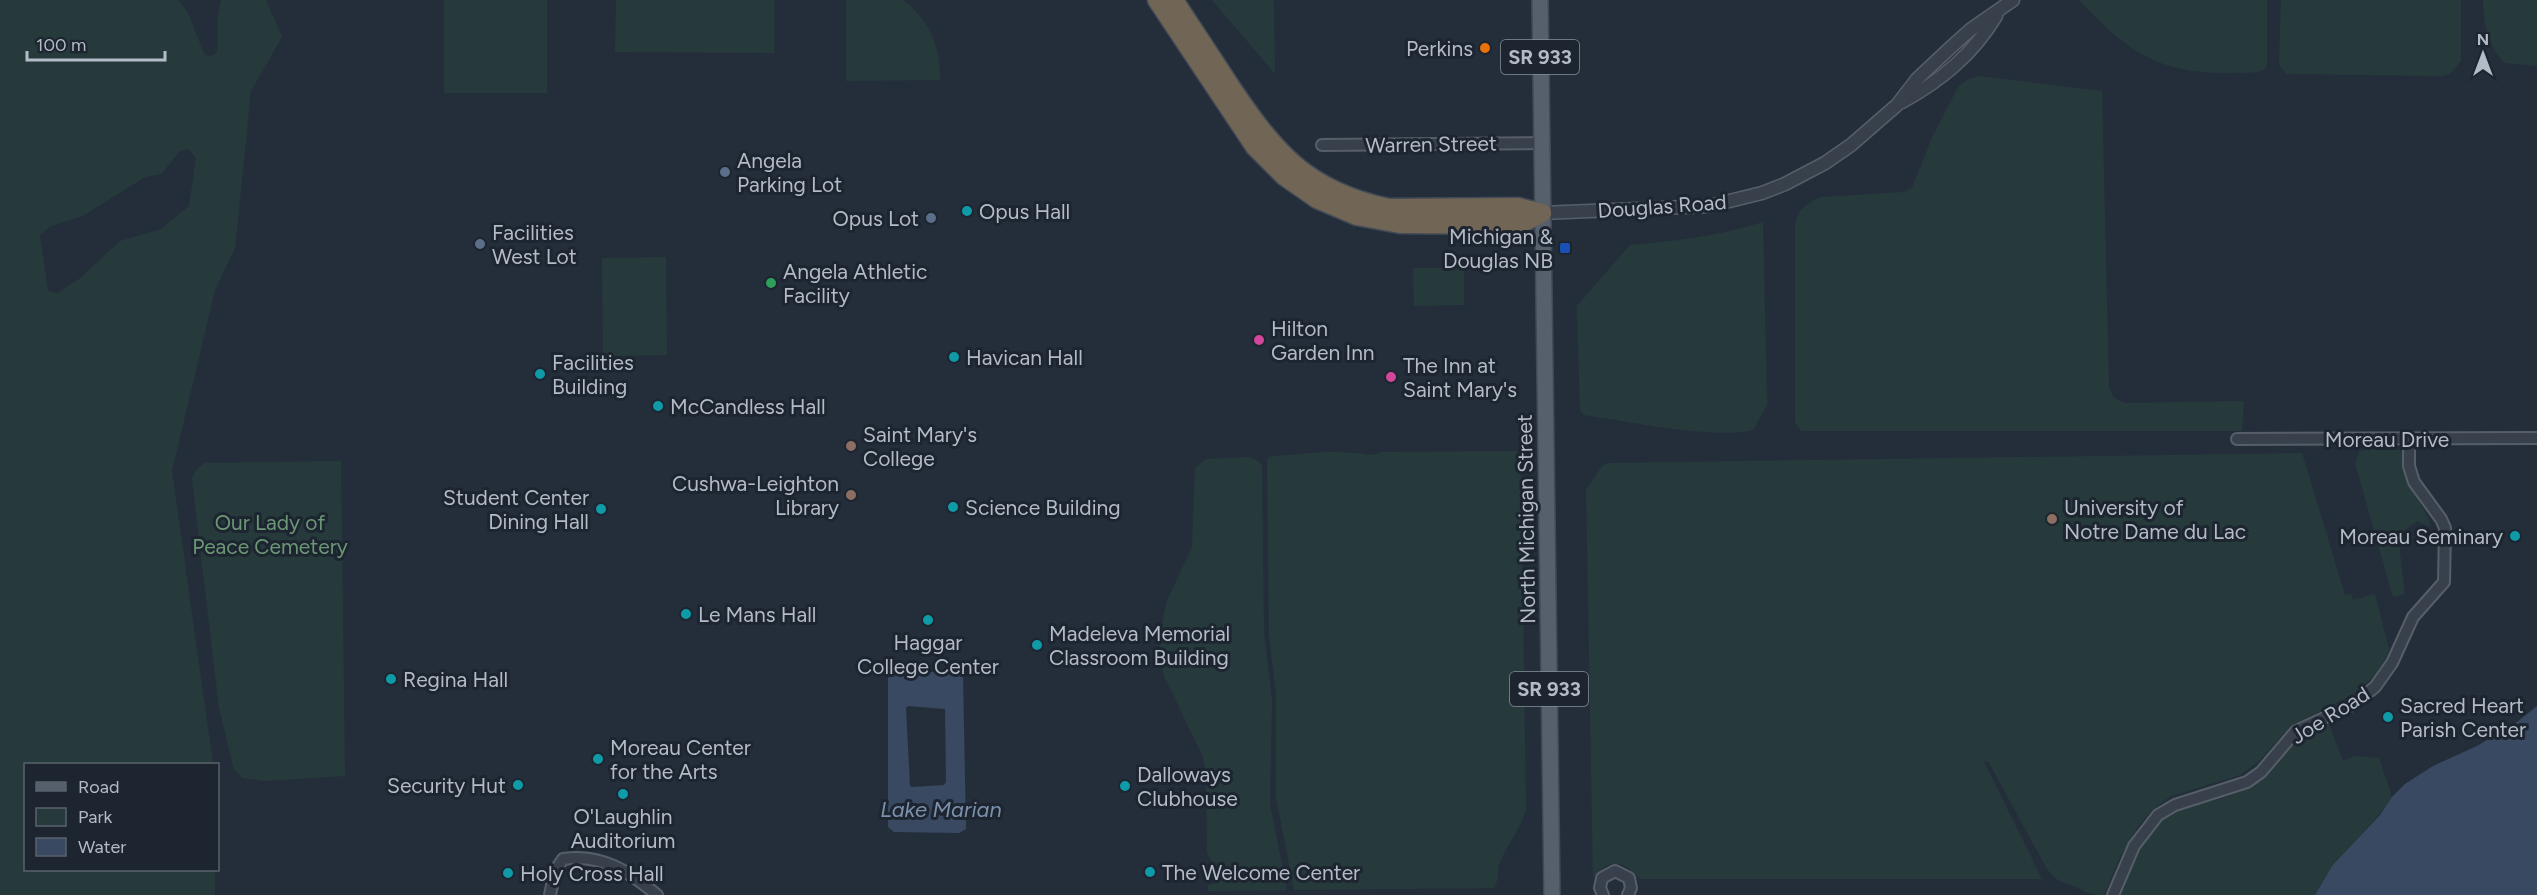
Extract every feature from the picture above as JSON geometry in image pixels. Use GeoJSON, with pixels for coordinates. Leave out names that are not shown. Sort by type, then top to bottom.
{"type":"FeatureCollection","features":[{"type":"Feature","properties":{"kind":"highway"},"geometry":{"type":"LineString","coordinates":[[1157,0],[1255,147],[1284,176],[1317,199],[1357,216],[1400,224],[1519,225],[1542,213]]}},
{"type":"Feature","properties":{"kind":"highway"},"geometry":{"type":"LineString","coordinates":[[1174,0],[1264,134],[1296,167],[1327,188],[1353,199],[1389,208],[1518,207],[1542,213]]}},
{"type":"Feature","properties":{"kind":"main road","name":"SR 933"},"geometry":{"type":"LineString","coordinates":[[1540,0],[1541,143]]}},
{"type":"Feature","properties":{"kind":"main road","name":"North Michigan Street"},"geometry":{"type":"LineString","coordinates":[[1541,143],[1552,895]]}},
{"type":"Feature","properties":{"kind":"street","name":"Douglas Road"},"geometry":{"type":"LineString","coordinates":[[1542,213],[1709,206],[1762,193],[1825,163],[1851,145],[1897,105],[1917,79],[1970,30],[1999,12],[2013,0]]}},
{"type":"Feature","properties":{"kind":"street","name":"Warren Street"},"geometry":{"type":"LineString","coordinates":[[1322,145],[1541,143]]}},
{"type":"Feature","properties":{"kind":"street","name":"Moreau Drive"},"geometry":{"type":"LineString","coordinates":[[2237,439],[2537,438]]}},
{"type":"Feature","properties":{"kind":"street","name":"Joe Road"},"geometry":{"type":"LineString","coordinates":[[2113,895],[2134,846],[2158,815],[2175,804],[2247,782],[2261,772],[2296,731],[2352,705],[2367,694],[2383,677],[2413,617],[2444,582],[2445,528],[2414,482],[2409,466],[2409,439]]}},
{"type":"Feature","properties":{"kind":"street"},"geometry":{"type":"LineString","coordinates":[[550,895],[555,871],[563,859],[572,858],[596,860],[619,867],[632,874],[657,895]]}},
{"type":"Feature","properties":{"kind":"street"},"geometry":{"type":"LineString","coordinates":[[1603,895],[1600,888],[1602,878],[1615,871],[1629,878],[1631,888],[1628,895]]}},
{"type":"Feature","properties":{"kind":"green space"},"geometry":{"type":"Polygon","coordinates":[[[0,0],[178,0],[187,11],[204,53],[208,56],[214,55],[218,50],[218,16],[221,0],[266,0],[282,37],[251,91],[235,248],[215,290],[172,471],[213,763],[24,763],[24,871],[215,871],[215,895],[0,895],[0,0]],[[189,149],[180,151],[161,174],[145,177],[83,216],[51,226],[40,235],[48,291],[58,293],[79,279],[120,241],[161,229],[189,206],[196,158],[189,149]]]}},
{"type":"Feature","properties":{"kind":"green space"},"geometry":{"type":"Polygon","coordinates":[[[444,0],[547,0],[547,93],[444,93],[444,0]]]}},
{"type":"Feature","properties":{"kind":"green space"},"geometry":{"type":"Polygon","coordinates":[[[616,0],[774,0],[774,53],[615,52],[616,0]]]}},
{"type":"Feature","properties":{"kind":"green space"},"geometry":{"type":"Polygon","coordinates":[[[846,0],[902,0],[910,5],[932,35],[939,61],[940,80],[846,81],[846,0]]]}},
{"type":"Feature","properties":{"kind":"green space"},"geometry":{"type":"Polygon","coordinates":[[[1212,0],[1274,0],[1275,74],[1212,0]]]}},
{"type":"Feature","properties":{"kind":"green space"},"geometry":{"type":"Polygon","coordinates":[[[2079,0],[2267,0],[2267,64],[2265,69],[2256,72],[2228,73],[2181,69],[2162,63],[2128,46],[2079,0]]]}},
{"type":"Feature","properties":{"kind":"green space"},"geometry":{"type":"Polygon","coordinates":[[[2281,0],[2461,0],[2461,61],[2450,74],[2441,76],[2286,74],[2279,65],[2281,0]]]}},
{"type":"Feature","properties":{"kind":"green space"},"geometry":{"type":"Polygon","coordinates":[[[2483,0],[2537,0],[2537,66],[2505,63],[2499,56],[2490,42],[2484,18],[2483,0]]]}},
{"type":"Feature","properties":{"kind":"green space"},"geometry":{"type":"Polygon","coordinates":[[[1979,76],[2102,91],[2109,387],[2113,397],[2124,403],[2244,401],[2242,431],[1801,431],[1795,422],[1795,224],[1801,210],[1821,197],[1904,192],[1912,188],[1931,140],[1958,87],[1967,80],[1979,76]]]}},
{"type":"Feature","properties":{"kind":"green space"},"geometry":{"type":"Polygon","coordinates":[[[1763,222],[1767,405],[1753,430],[1716,433],[1584,415],[1580,411],[1577,306],[1630,245],[1697,237],[1763,222]]]}},
{"type":"Feature","properties":{"kind":"green space"},"geometry":{"type":"Polygon","coordinates":[[[666,257],[667,355],[603,356],[602,258],[666,257]]]}},
{"type":"Feature","properties":{"kind":"green space"},"geometry":{"type":"Polygon","coordinates":[[[1413,268],[1464,268],[1464,305],[1414,306],[1413,268]]]}},
{"type":"Feature","properties":{"kind":"green space"},"geometry":{"type":"Polygon","coordinates":[[[2367,449],[2400,450],[2412,489],[2431,527],[2417,521],[2405,530],[2399,545],[2405,594],[2393,597],[2355,463],[2360,451],[2367,449]]]}},
{"type":"Feature","properties":{"kind":"green space"},"geometry":{"type":"Polygon","coordinates":[[[1517,451],[1521,477],[1526,809],[1521,824],[1499,865],[1496,885],[1494,888],[1294,890],[1276,797],[1276,694],[1269,637],[1267,460],[1274,456],[1325,452],[1371,455],[1382,452],[1517,451]]]}},
{"type":"Feature","properties":{"kind":"green space"},"geometry":{"type":"Polygon","coordinates":[[[2302,453],[2345,595],[2351,594],[2353,600],[2375,594],[2389,649],[2384,662],[2372,678],[2352,695],[2292,725],[2259,761],[2240,775],[2171,796],[2152,810],[2137,828],[2119,859],[2104,895],[2095,895],[2060,881],[2047,869],[1988,761],[1984,762],[2042,879],[1640,879],[1629,868],[1617,864],[1605,866],[1593,877],[1586,489],[1603,465],[1609,463],[2302,453]]]}},
{"type":"Feature","properties":{"kind":"green space"},"geometry":{"type":"Polygon","coordinates":[[[1249,457],[1262,465],[1264,633],[1272,700],[1270,804],[1287,890],[1208,891],[1208,885],[1216,883],[1217,871],[1207,853],[1206,775],[1203,757],[1164,676],[1160,658],[1160,638],[1166,603],[1192,547],[1195,468],[1206,459],[1249,457]]]}},
{"type":"Feature","properties":{"kind":"green space","name":"Our Lady of Peace Cemetery"},"geometry":{"type":"Polygon","coordinates":[[[341,461],[345,776],[264,781],[243,778],[234,770],[219,708],[192,479],[196,470],[204,463],[341,461]]]}},
{"type":"Feature","properties":{"kind":"green space"},"geometry":{"type":"Polygon","coordinates":[[[2328,721],[2343,761],[2355,756],[2379,758],[2392,797],[2332,869],[2315,895],[2120,895],[2138,849],[2161,818],[2188,806],[2220,799],[2251,787],[2264,777],[2290,744],[2308,728],[2328,721]]]}},
{"type":"Feature","properties":{"kind":"water","name":"Lake Marian"},"geometry":{"type":"Polygon","coordinates":[[[891,672],[958,672],[963,676],[966,829],[959,833],[894,832],[888,827],[888,678],[891,672]],[[908,706],[906,708],[910,786],[912,787],[944,785],[946,782],[945,709],[908,706]]]}},
{"type":"Feature","properties":{"kind":"water"},"geometry":{"type":"Polygon","coordinates":[[[2537,706],[2537,895],[2315,895],[2332,866],[2380,815],[2392,797],[2405,784],[2433,766],[2477,746],[2517,722],[2537,706]]]}},
{"type":"Feature","properties":{"kind":"place","name":"Perkins"},"geometry":{"type":"Point","coordinates":[1485,48]}},
{"type":"Feature","properties":{"kind":"place","name":"Angela Parking Lot"},"geometry":{"type":"Point","coordinates":[725,172]}},
{"type":"Feature","properties":{"kind":"place","name":"Opus Hall"},"geometry":{"type":"Point","coordinates":[967,211]}},
{"type":"Feature","properties":{"kind":"place","name":"Opus Lot"},"geometry":{"type":"Point","coordinates":[931,218]}},
{"type":"Feature","properties":{"kind":"place","name":"Facilities West Lot"},"geometry":{"type":"Point","coordinates":[480,244]}},
{"type":"Feature","properties":{"kind":"place","name":"Michigan & Douglas NB"},"geometry":{"type":"Point","coordinates":[1565,248]}},
{"type":"Feature","properties":{"kind":"place","name":"Angela Athletic Facility"},"geometry":{"type":"Point","coordinates":[771,283]}},
{"type":"Feature","properties":{"kind":"place","name":"Hilton Garden Inn"},"geometry":{"type":"Point","coordinates":[1259,340]}},
{"type":"Feature","properties":{"kind":"place","name":"Havican Hall"},"geometry":{"type":"Point","coordinates":[954,357]}},
{"type":"Feature","properties":{"kind":"place","name":"Facilities Building"},"geometry":{"type":"Point","coordinates":[540,374]}},
{"type":"Feature","properties":{"kind":"place","name":"The Inn at Saint Mary's"},"geometry":{"type":"Point","coordinates":[1391,377]}},
{"type":"Feature","properties":{"kind":"place","name":"McCandless Hall"},"geometry":{"type":"Point","coordinates":[658,406]}},
{"type":"Feature","properties":{"kind":"place","name":"Saint Mary's College"},"geometry":{"type":"Point","coordinates":[851,446]}},
{"type":"Feature","properties":{"kind":"place","name":"Cushwa-Leighton Library"},"geometry":{"type":"Point","coordinates":[851,495]}},
{"type":"Feature","properties":{"kind":"place","name":"Science Building"},"geometry":{"type":"Point","coordinates":[953,507]}},
{"type":"Feature","properties":{"kind":"place","name":"Student Center Dining Hall"},"geometry":{"type":"Point","coordinates":[601,509]}},
{"type":"Feature","properties":{"kind":"place","name":"University of Notre Dame du Lac"},"geometry":{"type":"Point","coordinates":[2052,519]}},
{"type":"Feature","properties":{"kind":"place","name":"Moreau Seminary"},"geometry":{"type":"Point","coordinates":[2515,536]}},
{"type":"Feature","properties":{"kind":"place","name":"Le Mans Hall"},"geometry":{"type":"Point","coordinates":[686,614]}},
{"type":"Feature","properties":{"kind":"place","name":"Haggar College Center"},"geometry":{"type":"Point","coordinates":[928,620]}},
{"type":"Feature","properties":{"kind":"place","name":"Madeleva Memorial Classroom Building"},"geometry":{"type":"Point","coordinates":[1037,645]}},
{"type":"Feature","properties":{"kind":"place","name":"Regina Hall"},"geometry":{"type":"Point","coordinates":[391,679]}},
{"type":"Feature","properties":{"kind":"place","name":"Sacred Heart Parish Center"},"geometry":{"type":"Point","coordinates":[2388,717]}},
{"type":"Feature","properties":{"kind":"place","name":"Moreau Center for the Arts"},"geometry":{"type":"Point","coordinates":[598,759]}},
{"type":"Feature","properties":{"kind":"place","name":"Security Hut"},"geometry":{"type":"Point","coordinates":[518,785]}},
{"type":"Feature","properties":{"kind":"place","name":"Dalloways Clubhouse"},"geometry":{"type":"Point","coordinates":[1125,786]}},
{"type":"Feature","properties":{"kind":"place","name":"O'Laughlin Auditorium"},"geometry":{"type":"Point","coordinates":[623,794]}},
{"type":"Feature","properties":{"kind":"place","name":"The Welcome Center"},"geometry":{"type":"Point","coordinates":[1150,872]}},
{"type":"Feature","properties":{"kind":"place","name":"Holy Cross Hall"},"geometry":{"type":"Point","coordinates":[508,873]}}]}
